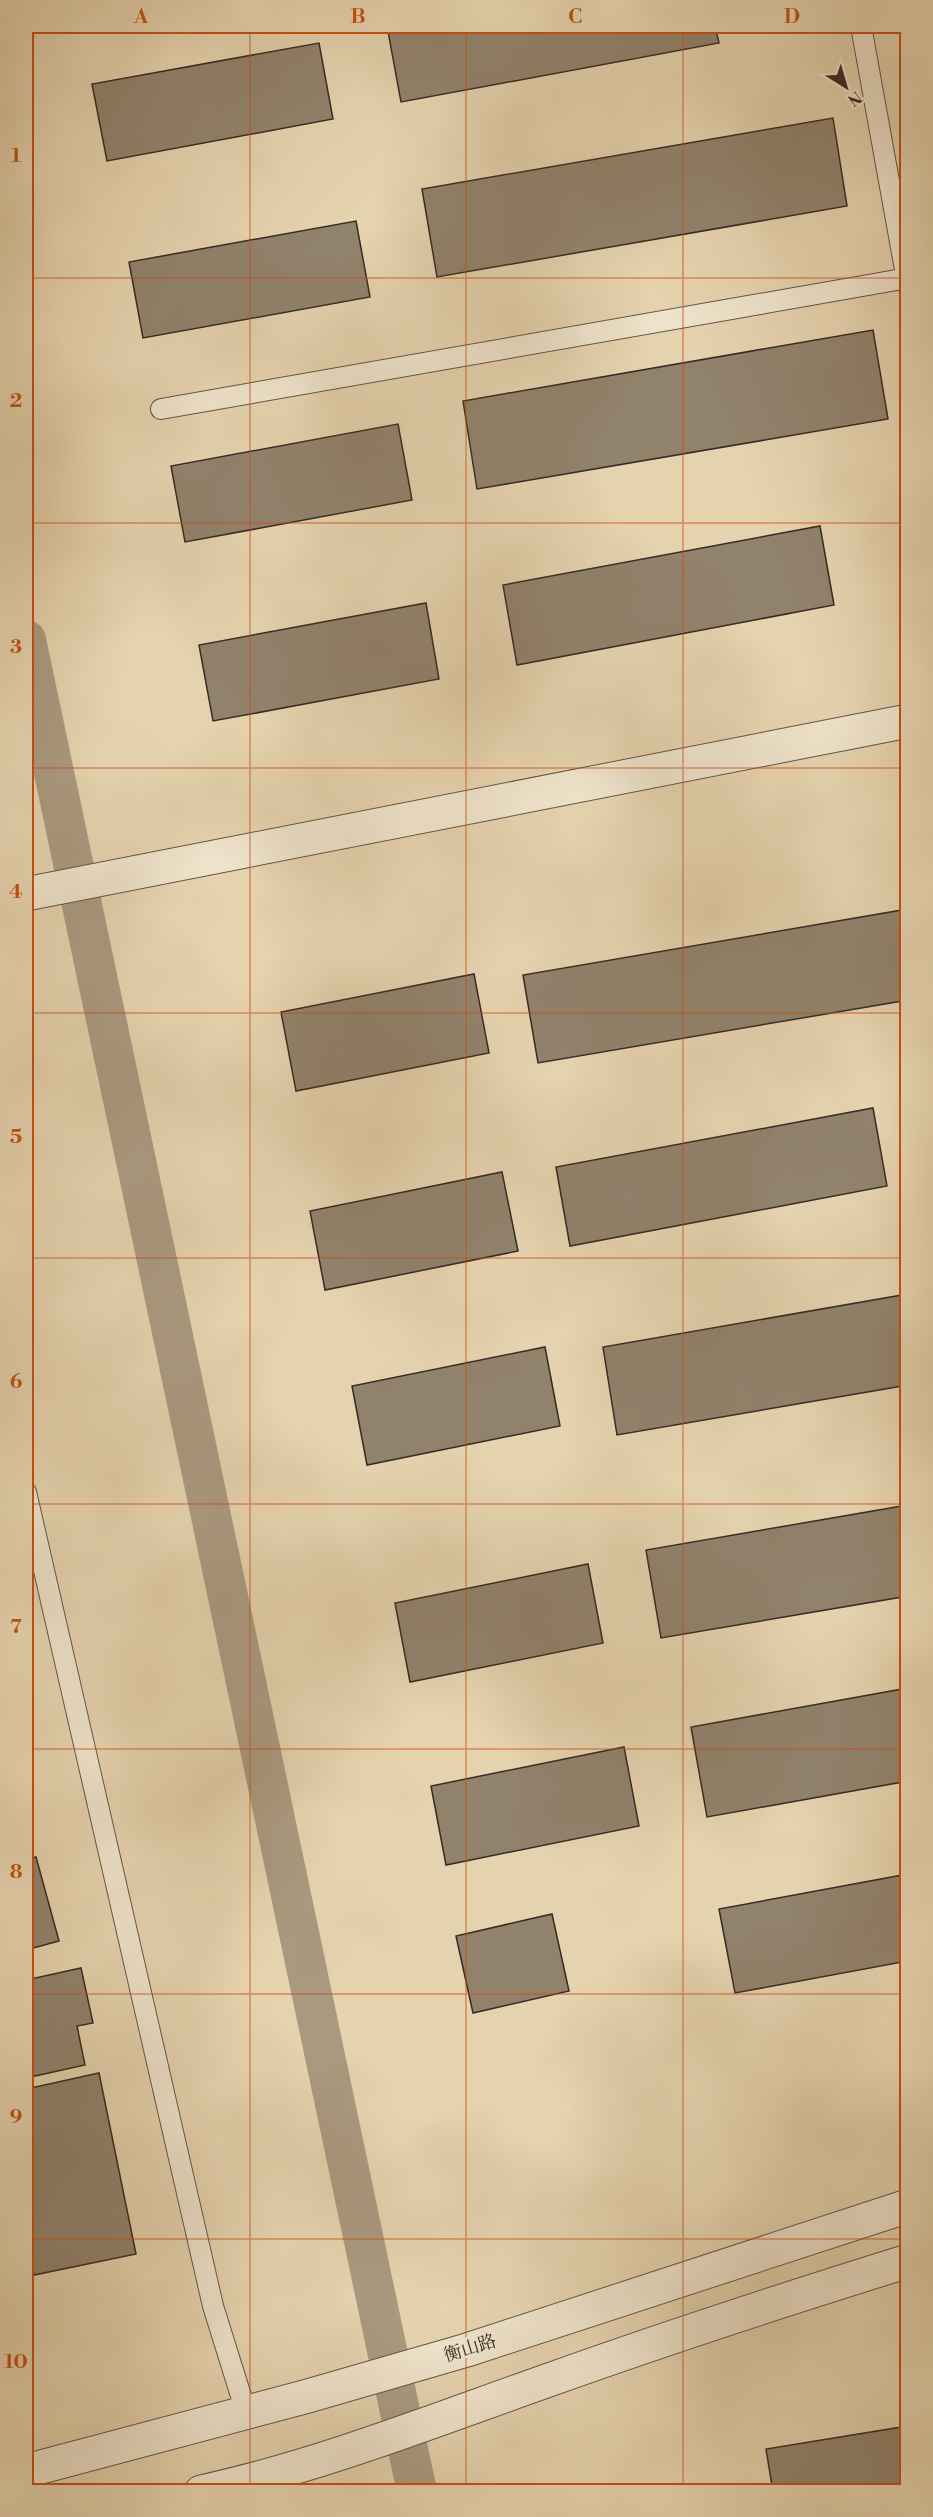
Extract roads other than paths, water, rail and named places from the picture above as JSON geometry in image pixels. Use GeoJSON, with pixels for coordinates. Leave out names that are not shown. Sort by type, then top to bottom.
{"type":"FeatureCollection","features":[{"type":"Feature","properties":{"kind":"street"},"geometry":{"type":"LineString","coordinates":[[26,894],[908,721]]}},
{"type":"Feature","properties":{"kind":"street","name":"衡山路"},"geometry":{"type":"LineString","coordinates":[[26,2471],[308,2396],[467,2350],[908,2206]]}},
{"type":"Feature","properties":{"kind":"street"},"geometry":{"type":"LineString","coordinates":[[201,2492],[249,2481],[327,2457],[707,2324],[908,2261]]}},
{"type":"Feature","properties":{"kind":"lane"},"geometry":{"type":"LineString","coordinates":[[161,409],[907,281],[861,26]]}},
{"type":"Feature","properties":{"kind":"lane"},"geometry":{"type":"LineString","coordinates":[[26,1492],[213,2306],[246,2412]]}},
{"type":"Feature","properties":{"kind":"waterway"},"geometry":{"type":"LineString","coordinates":[[26,640],[417,2492]]}}]}
